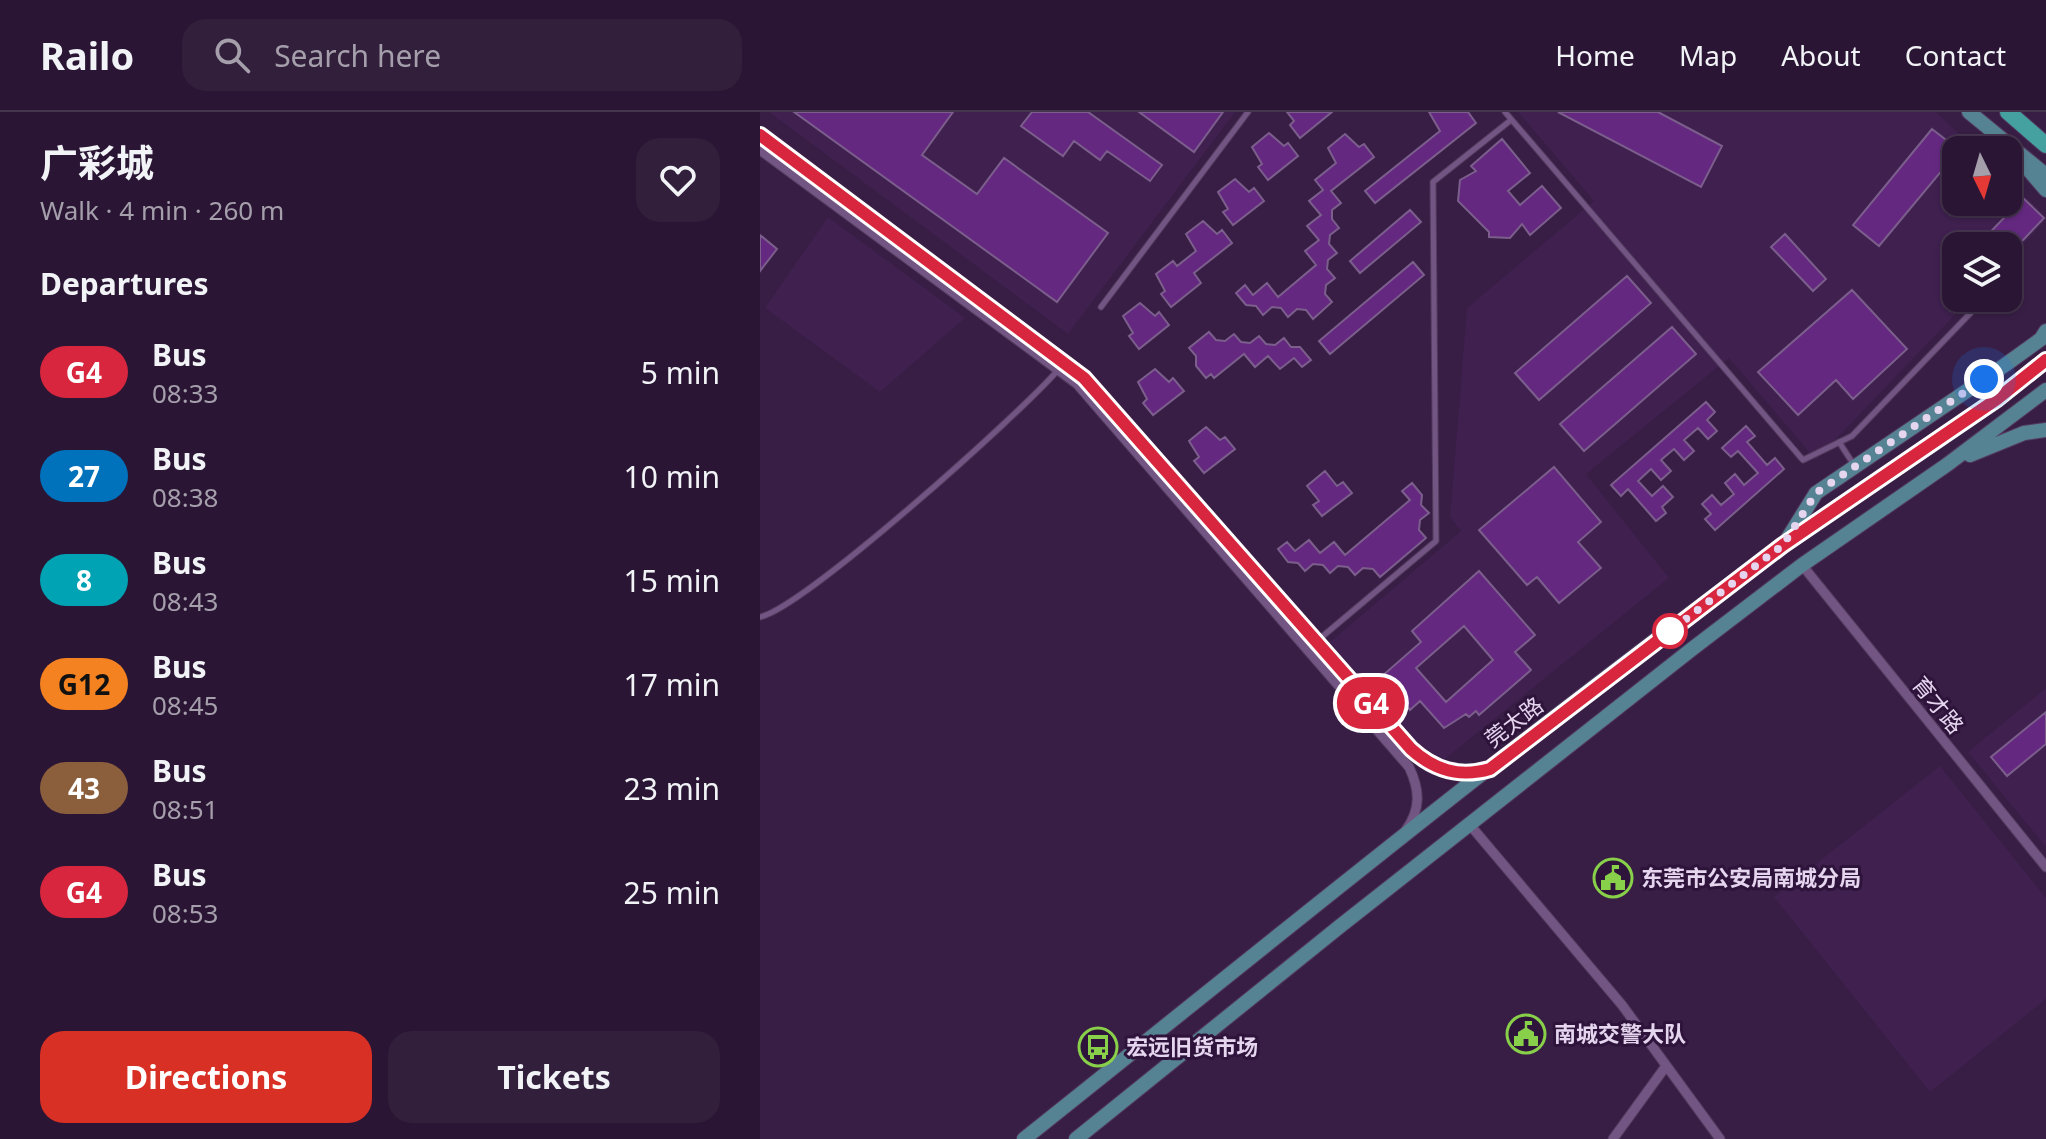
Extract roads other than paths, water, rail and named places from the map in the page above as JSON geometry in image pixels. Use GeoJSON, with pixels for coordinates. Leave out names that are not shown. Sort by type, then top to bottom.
{"type":"FeatureCollection","features":[{"type":"Feature","properties":{"kind":"highway"},"geometry":{"type":"LineString","coordinates":[[2008,112],[2046,145]]}},
{"type":"Feature","properties":{"kind":"main road"},"geometry":{"type":"LineString","coordinates":[[1969,112],[2046,175]]}},
{"type":"Feature","properties":{"kind":"main road"},"geometry":{"type":"LineString","coordinates":[[1992,129],[2046,190]]}},
{"type":"Feature","properties":{"kind":"main road"},"geometry":{"type":"LineString","coordinates":[[1783,545],[1816,493],[2005,365],[2041,339],[2046,331]]}},
{"type":"Feature","properties":{"kind":"main road","name":"莞太路"},"geometry":{"type":"LineString","coordinates":[[1024,1139],[1399,838],[1783,545],[1997,399],[2046,360]]}},
{"type":"Feature","properties":{"kind":"main road"},"geometry":{"type":"LineString","coordinates":[[1076,1139],[1802,565],[1948,464],[2046,390]]}},
{"type":"Feature","properties":{"kind":"main road"},"geometry":{"type":"LineString","coordinates":[[1948,464],[2024,433],[2046,430]]}},
{"type":"Feature","properties":{"kind":"street"},"geometry":{"type":"LineString","coordinates":[[760,135],[1060,366],[1077,384],[1415,779],[1418,807],[1399,838]]}},
{"type":"Feature","properties":{"kind":"street"},"geometry":{"type":"LineString","coordinates":[[760,150],[1060,366],[1084,378],[1427,764],[1462,774],[1490,769]]}},
{"type":"Feature","properties":{"kind":"street","name":"育才路"},"geometry":{"type":"LineString","coordinates":[[1802,565],[2046,867]]}},
{"type":"Feature","properties":{"kind":"street"},"geometry":{"type":"LineString","coordinates":[[1470,825],[1622,1005],[1720,1139]]}},
{"type":"Feature","properties":{"kind":"street"},"geometry":{"type":"LineString","coordinates":[[1613,1139],[1666,1066]]}},
{"type":"Feature","properties":{"kind":"lane"},"geometry":{"type":"LineString","coordinates":[[1101,307],[1248,112]]}},
{"type":"Feature","properties":{"kind":"lane"},"geometry":{"type":"LineString","coordinates":[[1505,112],[1803,460],[1852,436],[1972,312]]}},
{"type":"Feature","properties":{"kind":"lane"},"geometry":{"type":"LineString","coordinates":[[1307,650],[1436,541],[1433,182],[1511,120]]}},
{"type":"Feature","properties":{"kind":"lane"},"geometry":{"type":"LineString","coordinates":[[760,617],[775,614],[804,593],[892,520],[1060,366]]}},
{"type":"Feature","properties":{"kind":"lane"},"geometry":{"type":"LineString","coordinates":[[1839,442],[1854,466]]}},
{"type":"Feature","properties":{"kind":"place","name":"东莞市公安局南城分局"},"geometry":{"type":"Point","coordinates":[1613,878]}},
{"type":"Feature","properties":{"kind":"place","name":"南城交警大队"},"geometry":{"type":"Point","coordinates":[1526,1034]}},
{"type":"Feature","properties":{"kind":"place","name":"宏远旧货市场"},"geometry":{"type":"Point","coordinates":[1098,1047]}}]}
